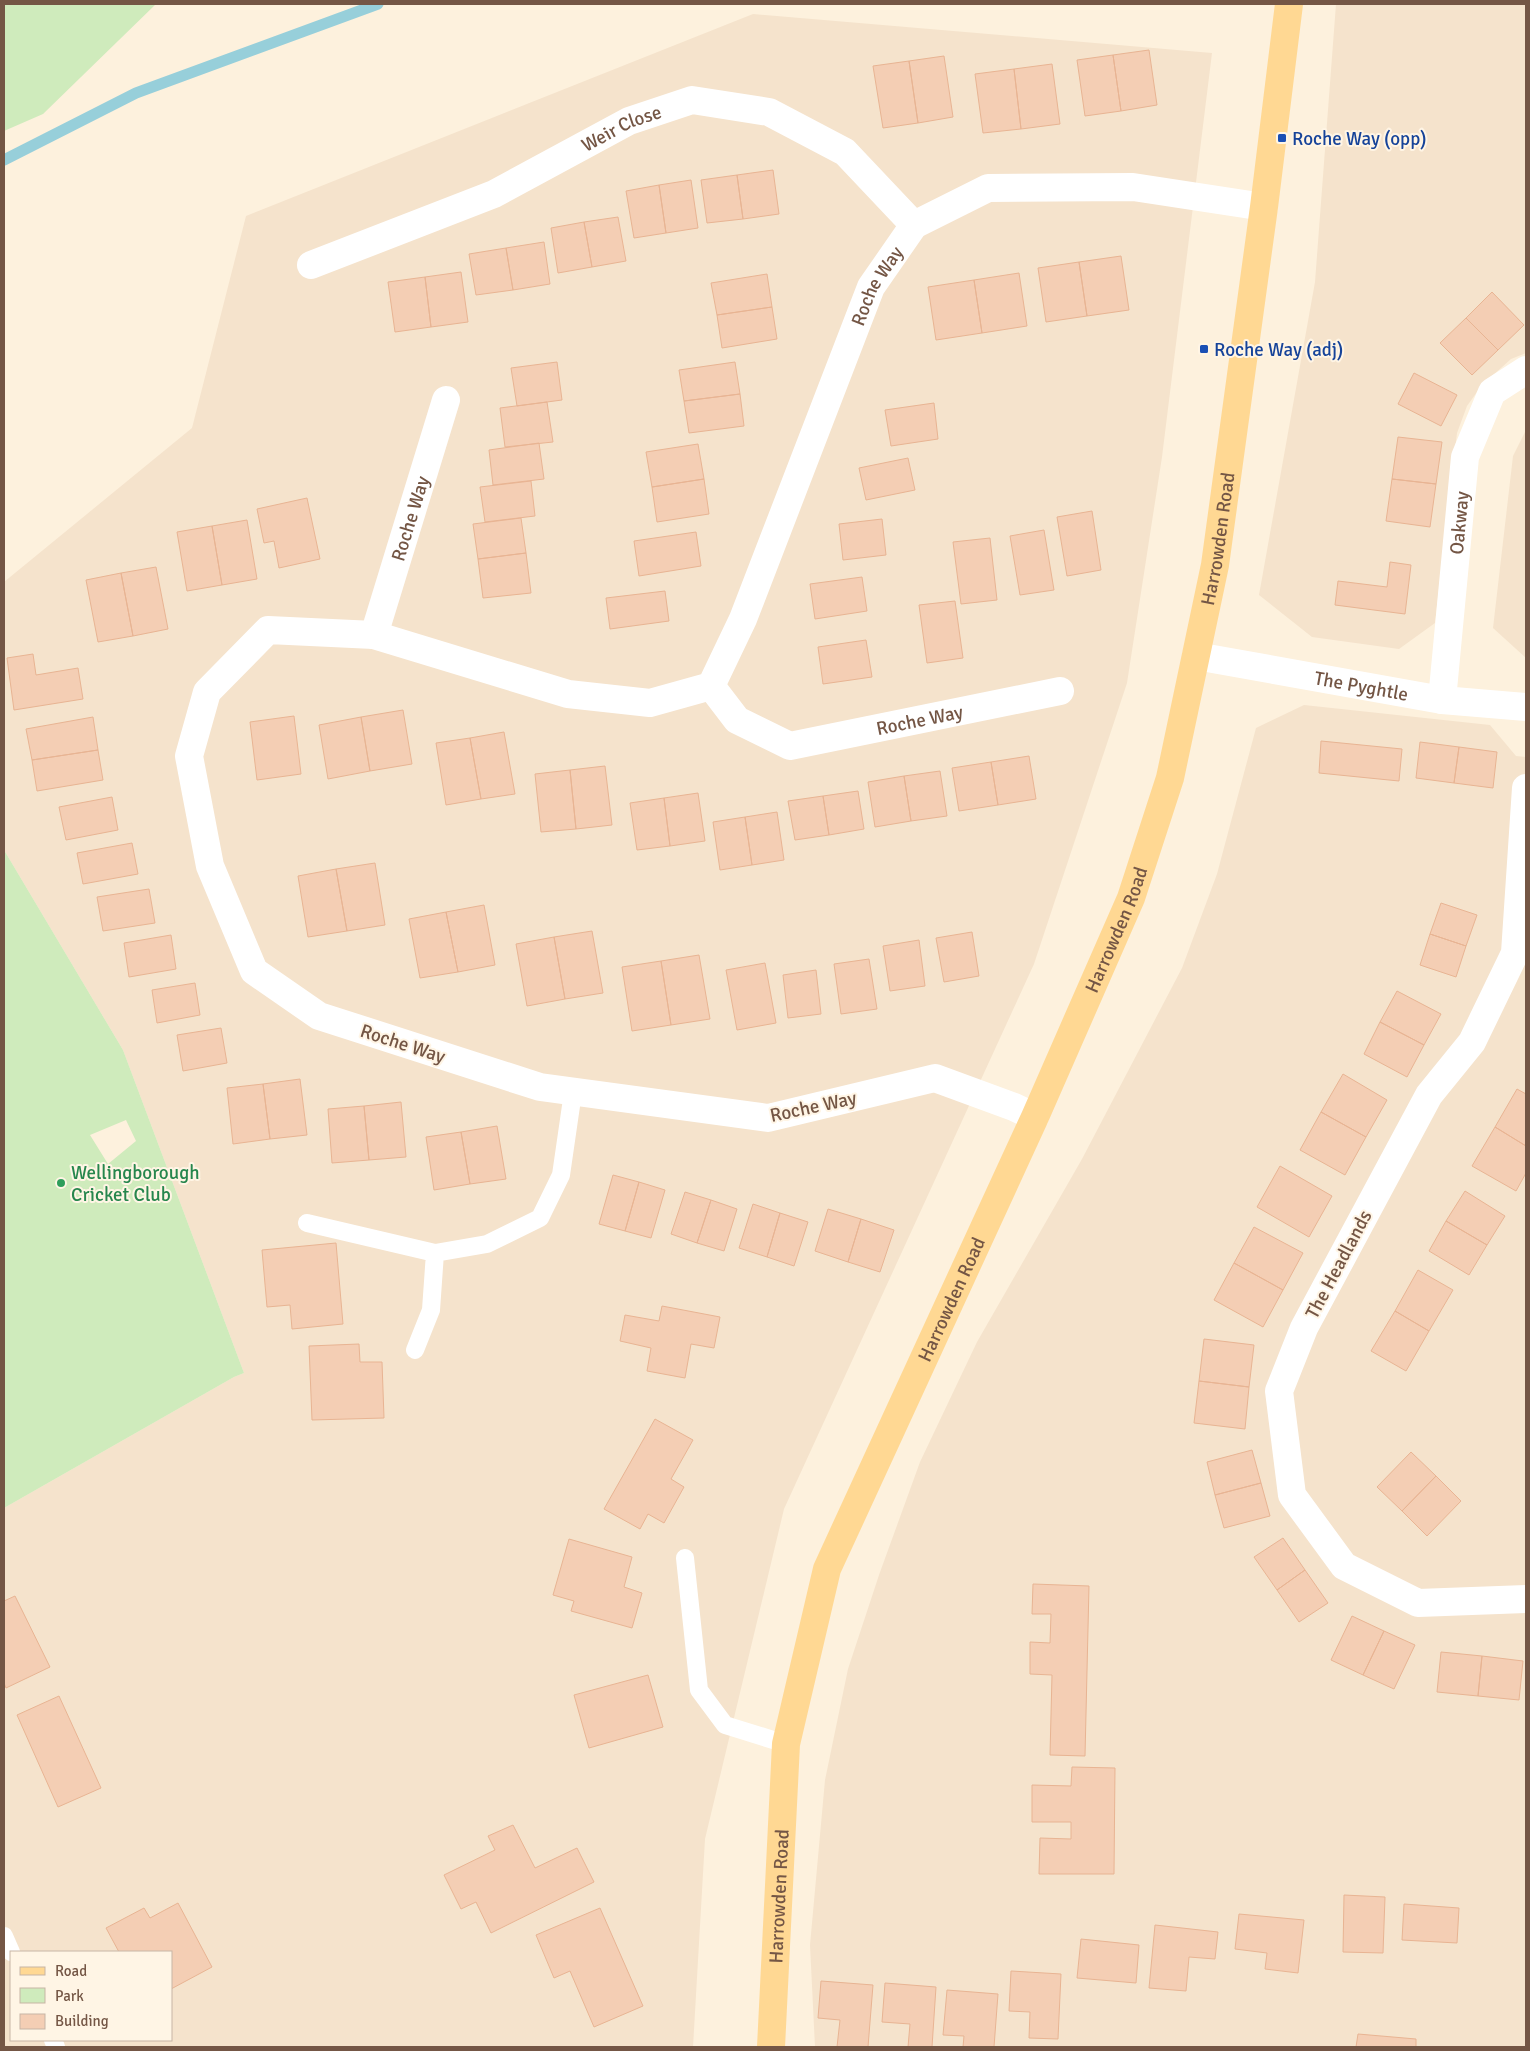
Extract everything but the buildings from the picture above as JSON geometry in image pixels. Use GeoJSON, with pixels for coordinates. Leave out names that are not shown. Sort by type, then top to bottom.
{"type":"FeatureCollection","features":[{"type":"Feature","properties":{"kind":"main road","name":"Harrowden Road"},"geometry":{"type":"LineString","coordinates":[[771,2047],[786,1744],[827,1569],[1035,1117],[1131,898],[1170,778],[1215,565],[1264,207],[1289,4]]}},
{"type":"Feature","properties":{"kind":"street","name":"Weir Close"},"geometry":{"type":"LineString","coordinates":[[312,265],[494,194],[629,121],[692,100],[769,112],[845,152],[914,225]]}},
{"type":"Feature","properties":{"kind":"street","name":"Roche Way"},"geometry":{"type":"LineString","coordinates":[[1035,1117],[1014,1107],[935,1078],[768,1118],[540,1088],[319,1016],[254,971],[210,866],[189,756],[208,692],[268,630],[374,635],[568,694],[650,703],[711,686],[743,619],[870,287],[914,225],[988,188],[1133,187],[1264,207]]}},
{"type":"Feature","properties":{"kind":"street","name":"Oakway"},"geometry":{"type":"LineString","coordinates":[[1442,700],[1465,457],[1492,392],[1526,370]]}},
{"type":"Feature","properties":{"kind":"street","name":"Roche Way"},"geometry":{"type":"LineString","coordinates":[[374,635],[446,400]]}},
{"type":"Feature","properties":{"kind":"street","name":"The Pyghtle"},"geometry":{"type":"LineString","coordinates":[[1196,656],[1442,700],[1526,707]]}},
{"type":"Feature","properties":{"kind":"street","name":"Roche Way"},"geometry":{"type":"LineString","coordinates":[[711,686],[737,720],[790,746],[1060,691]]}},
{"type":"Feature","properties":{"kind":"street","name":"The Headlands"},"geometry":{"type":"LineString","coordinates":[[1526,788],[1516,953],[1472,1042],[1429,1095],[1304,1328],[1279,1391],[1292,1495],[1344,1566],[1418,1602],[1526,1600]]}},
{"type":"Feature","properties":{"kind":"lane"},"geometry":{"type":"LineString","coordinates":[[307,1223],[435,1253],[487,1244],[540,1218],[561,1175],[573,1092]]}},
{"type":"Feature","properties":{"kind":"lane"},"geometry":{"type":"LineString","coordinates":[[415,1350],[432,1310],[435,1253]]}},
{"type":"Feature","properties":{"kind":"lane"},"geometry":{"type":"LineString","coordinates":[[685,1558],[699,1690],[726,1725],[786,1744]]}},
{"type":"Feature","properties":{"kind":"lane"},"geometry":{"type":"LineString","coordinates":[[4,1936],[12,1951]]}},
{"type":"Feature","properties":{"kind":"shaded area"},"geometry":{"type":"Polygon","coordinates":[[[1336,4],[1526,4],[1526,353],[1511,359],[1482,385],[1467,406],[1457,433],[1435,623],[1399,649],[1312,637],[1259,595],[1315,282],[1336,4]]]}},
{"type":"Feature","properties":{"kind":"shaded area"},"geometry":{"type":"Polygon","coordinates":[[[753,14],[1212,53],[1162,457],[1127,683],[1034,964],[784,1509],[705,1839],[693,2047],[4,2047],[4,1508],[244,1373],[123,1050],[4,850],[4,582],[192,428],[246,216],[753,14]]]}},
{"type":"Feature","properties":{"kind":"shaded area"},"geometry":{"type":"Polygon","coordinates":[[[1526,430],[1526,658],[1493,628],[1513,456],[1526,430]]]}},
{"type":"Feature","properties":{"kind":"shaded area"},"geometry":{"type":"Polygon","coordinates":[[[1304,705],[1490,725],[1516,756],[1526,757],[1526,2047],[815,2047],[810,1945],[825,1780],[848,1669],[879,1575],[920,1462],[977,1342],[1082,1159],[1182,968],[1217,874],[1256,728],[1304,705]]]}},
{"type":"Feature","properties":{"kind":"green space"},"geometry":{"type":"Polygon","coordinates":[[[4,4],[156,4],[43,114],[4,131],[4,4]]]}},
{"type":"Feature","properties":{"kind":"green space","name":"Wellingborough Cricket Club"},"geometry":{"type":"Polygon","coordinates":[[[4,850],[123,1050],[244,1373],[4,1508],[4,850]],[[126,1120],[90,1135],[108,1164],[136,1141],[126,1120]]]}},
{"type":"Feature","properties":{"kind":"waterway"},"geometry":{"type":"LineString","coordinates":[[4,160],[136,93],[378,4]]}},
{"type":"Feature","properties":{"kind":"place","name":"Roche Way (opp)"},"geometry":{"type":"Point","coordinates":[1282,138]}},
{"type":"Feature","properties":{"kind":"place","name":"Roche Way (adj)"},"geometry":{"type":"Point","coordinates":[1204,349]}},
{"type":"Feature","properties":{"kind":"place","name":"Wellingborough Cricket Club"},"geometry":{"type":"Point","coordinates":[61,1183]}}]}
